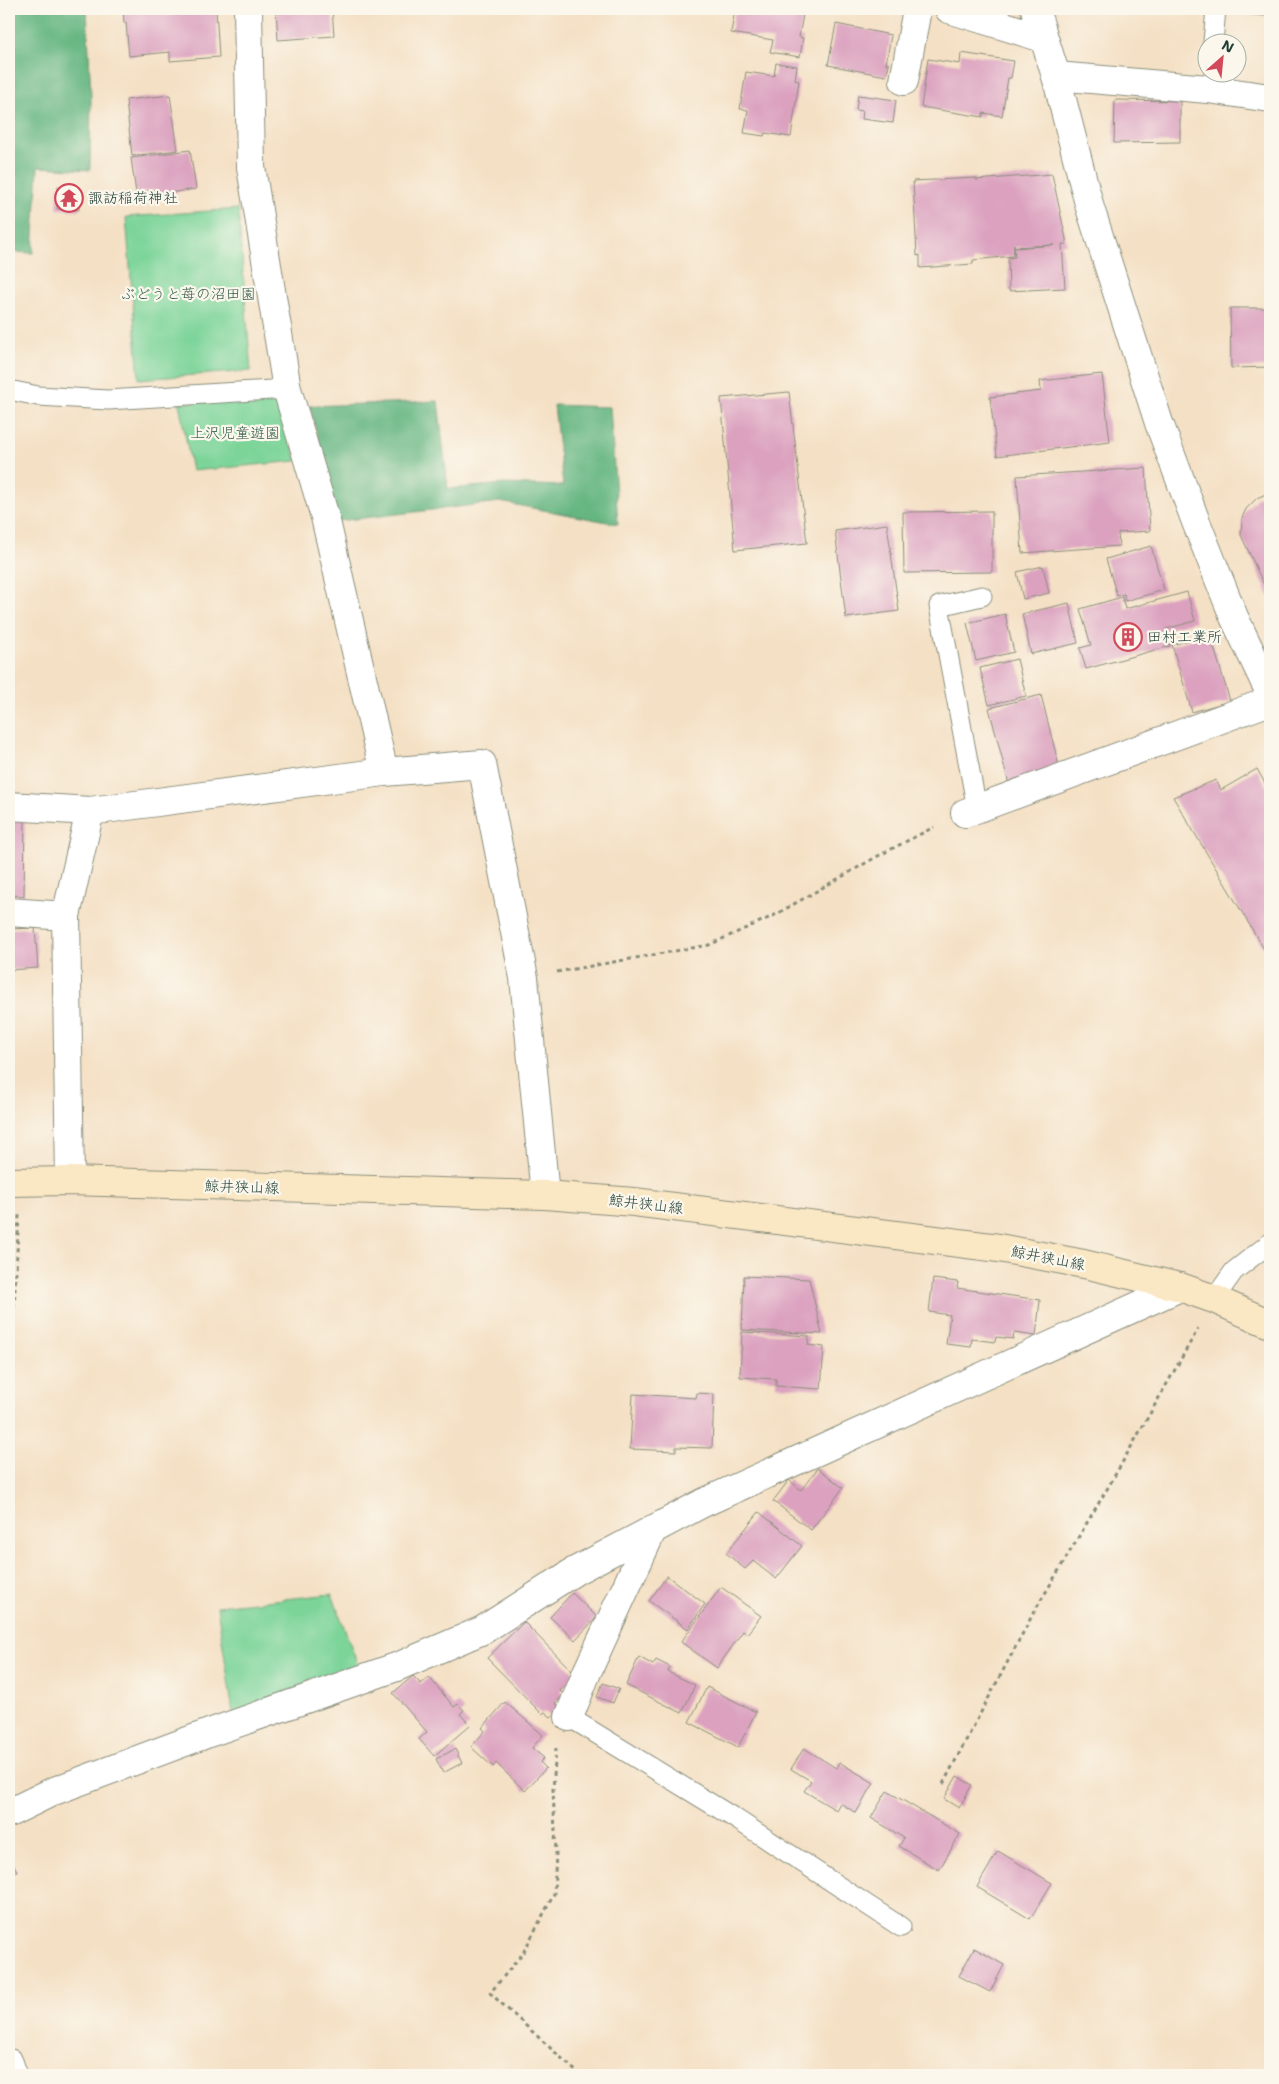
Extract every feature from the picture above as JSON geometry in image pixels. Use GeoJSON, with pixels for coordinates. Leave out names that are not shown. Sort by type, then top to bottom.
{"type":"FeatureCollection","features":[{"type":"Feature","properties":{"kind":"main road","name":"鯨井狭山線"},"geometry":{"type":"LineString","coordinates":[[15,1182],[70,1181],[546,1195],[634,1202],[999,1248],[1084,1264],[1180,1287],[1214,1299],[1270,1324]]}},
{"type":"Feature","properties":{"kind":"street"},"geometry":{"type":"LineString","coordinates":[[248,9],[252,168],[287,389],[325,517],[384,772]]}},
{"type":"Feature","properties":{"kind":"street"},"geometry":{"type":"LineString","coordinates":[[904,81],[917,9]]}},
{"type":"Feature","properties":{"kind":"street"},"geometry":{"type":"LineString","coordinates":[[949,9],[1042,38]]}},
{"type":"Feature","properties":{"kind":"street"},"geometry":{"type":"LineString","coordinates":[[1035,9],[1042,38],[1056,76],[1090,208],[1159,423],[1234,617],[1270,693]]}},
{"type":"Feature","properties":{"kind":"street"},"geometry":{"type":"LineString","coordinates":[[1056,76],[1196,81]]}},
{"type":"Feature","properties":{"kind":"street"},"geometry":{"type":"LineString","coordinates":[[1213,82],[1270,98]]}},
{"type":"Feature","properties":{"kind":"street"},"geometry":{"type":"LineString","coordinates":[[971,811],[1270,701]]}},
{"type":"Feature","properties":{"kind":"street"},"geometry":{"type":"LineString","coordinates":[[9,806],[90,811],[384,772],[482,764],[524,978],[546,1195]]}},
{"type":"Feature","properties":{"kind":"street"},"geometry":{"type":"LineString","coordinates":[[70,1181],[66,916],[90,811]]}},
{"type":"Feature","properties":{"kind":"street"},"geometry":{"type":"LineString","coordinates":[[9,912],[66,916]]}},
{"type":"Feature","properties":{"kind":"street"},"geometry":{"type":"LineString","coordinates":[[9,1813],[54,1791],[209,1733],[399,1666],[483,1630],[575,1571],[702,1503],[1180,1287]]}},
{"type":"Feature","properties":{"kind":"street"},"geometry":{"type":"LineString","coordinates":[[569,1717],[587,1672],[653,1529]]}},
{"type":"Feature","properties":{"kind":"street"},"geometry":{"type":"LineString","coordinates":[[9,2063],[13,2075]]}},
{"type":"Feature","properties":{"kind":"lane"},"geometry":{"type":"LineString","coordinates":[[1214,32],[1216,9]]}},
{"type":"Feature","properties":{"kind":"lane"},"geometry":{"type":"LineString","coordinates":[[9,390],[38,396],[108,400],[287,389]]}},
{"type":"Feature","properties":{"kind":"lane"},"geometry":{"type":"LineString","coordinates":[[971,811],[939,606],[982,596]]}},
{"type":"Feature","properties":{"kind":"lane"},"geometry":{"type":"LineString","coordinates":[[1214,1299],[1234,1271],[1270,1243]]}},
{"type":"Feature","properties":{"kind":"lane"},"geometry":{"type":"LineString","coordinates":[[569,1717],[736,1819],[901,1927]]}},
{"type":"Feature","properties":{"kind":"path"},"geometry":{"type":"LineString","coordinates":[[524,978],[709,945],[773,916],[886,852],[971,811]]}},
{"type":"Feature","properties":{"kind":"path"},"geometry":{"type":"LineString","coordinates":[[9,1403],[15,1182]]}},
{"type":"Feature","properties":{"kind":"path"},"geometry":{"type":"LineString","coordinates":[[943,1784],[1034,1612],[1115,1475],[1214,1299]]}},
{"type":"Feature","properties":{"kind":"path"},"geometry":{"type":"LineString","coordinates":[[569,1717],[556,1746],[553,1789],[556,1853],[554,1894],[523,1953],[490,1993],[580,2075]]}},
{"type":"Feature","properties":{"kind":"green space"},"geometry":{"type":"Polygon","coordinates":[[[9,9],[87,9],[91,97],[90,170],[38,167],[33,253],[9,252],[9,9]]]}},
{"type":"Feature","properties":{"kind":"green space","name":"ぶどうと苺の沼田園"},"geometry":{"type":"Polygon","coordinates":[[[238,209],[251,371],[139,379],[126,217],[238,209]]]}},
{"type":"Feature","properties":{"kind":"green space","name":"上沢児童遊園"},"geometry":{"type":"Polygon","coordinates":[[[275,398],[279,401],[297,461],[192,471],[179,403],[275,398]]]}},
{"type":"Feature","properties":{"kind":"green space"},"geometry":{"type":"Polygon","coordinates":[[[438,401],[448,489],[505,484],[563,486],[554,405],[610,407],[618,524],[500,502],[338,521],[310,406],[438,401]]]}},
{"type":"Feature","properties":{"kind":"green space"},"geometry":{"type":"Polygon","coordinates":[[[332,1594],[360,1671],[233,1713],[217,1606],[332,1594]]]}},
{"type":"Feature","properties":{"kind":"building"},"geometry":{"type":"Polygon","coordinates":[[[123,9],[216,9],[219,57],[170,61],[170,52],[129,56],[123,9]]]}},
{"type":"Feature","properties":{"kind":"building"},"geometry":{"type":"Polygon","coordinates":[[[276,9],[332,9],[334,36],[278,40],[276,9]]]}},
{"type":"Feature","properties":{"kind":"building"},"geometry":{"type":"Polygon","coordinates":[[[735,9],[804,9],[799,37],[803,38],[800,57],[770,52],[773,40],[731,33],[735,9]]]}},
{"type":"Feature","properties":{"kind":"building"},"geometry":{"type":"Polygon","coordinates":[[[1242,9],[1270,9],[1270,16],[1242,14],[1242,9]]]}},
{"type":"Feature","properties":{"kind":"building"},"geometry":{"type":"Polygon","coordinates":[[[836,24],[891,35],[886,64],[889,64],[886,76],[828,65],[836,24]]]}},
{"type":"Feature","properties":{"kind":"building"},"geometry":{"type":"Polygon","coordinates":[[[961,53],[1014,61],[1011,78],[1008,78],[1002,116],[983,113],[983,117],[921,107],[928,59],[960,64],[961,53]]]}},
{"type":"Feature","properties":{"kind":"building"},"geometry":{"type":"Polygon","coordinates":[[[776,63],[797,66],[795,80],[799,81],[791,137],[765,133],[764,136],[744,133],[748,110],[740,109],[746,72],[774,76],[776,63]]]}},
{"type":"Feature","properties":{"kind":"building"},"geometry":{"type":"Polygon","coordinates":[[[170,95],[178,150],[132,156],[126,100],[170,95]]]}},
{"type":"Feature","properties":{"kind":"building"},"geometry":{"type":"Polygon","coordinates":[[[858,95],[896,100],[893,123],[862,119],[863,111],[856,110],[858,95]]]}},
{"type":"Feature","properties":{"kind":"building"},"geometry":{"type":"Polygon","coordinates":[[[1115,100],[1180,101],[1180,142],[1114,143],[1115,100]]]}},
{"type":"Feature","properties":{"kind":"building"},"geometry":{"type":"Polygon","coordinates":[[[190,150],[196,189],[155,195],[155,190],[136,193],[131,158],[190,150]]]}},
{"type":"Feature","properties":{"kind":"building"},"geometry":{"type":"Polygon","coordinates":[[[1052,174],[1067,244],[1062,244],[1065,288],[1009,291],[1008,258],[1015,257],[1014,248],[1054,245],[1014,247],[1014,244],[1013,256],[973,260],[973,264],[920,268],[920,255],[917,256],[913,181],[976,178],[976,180],[1052,174]]]}},
{"type":"Feature","properties":{"kind":"building","name":"諏訪稲荷神社"},"geometry":{"type":"Polygon","coordinates":[[[58,186],[80,188],[79,210],[57,209],[58,186]]]}},
{"type":"Feature","properties":{"kind":"building"},"geometry":{"type":"Polygon","coordinates":[[[1230,308],[1270,308],[1270,367],[1231,368],[1230,308]]]}},
{"type":"Feature","properties":{"kind":"building"},"geometry":{"type":"Polygon","coordinates":[[[1102,374],[1110,442],[997,456],[990,397],[1041,391],[1040,381],[1102,374]]]}},
{"type":"Feature","properties":{"kind":"building"},"geometry":{"type":"Polygon","coordinates":[[[789,392],[807,543],[735,550],[721,398],[789,392]]]}},
{"type":"Feature","properties":{"kind":"building"},"geometry":{"type":"Polygon","coordinates":[[[1146,468],[1150,531],[1118,533],[1119,546],[1022,553],[1017,476],[1146,468]]]}},
{"type":"Feature","properties":{"kind":"building"},"geometry":{"type":"Polygon","coordinates":[[[1270,492],[1270,598],[1241,535],[1242,518],[1246,509],[1257,498],[1270,492]]]}},
{"type":"Feature","properties":{"kind":"building"},"geometry":{"type":"Polygon","coordinates":[[[992,511],[992,572],[904,573],[903,512],[992,511]]]}},
{"type":"Feature","properties":{"kind":"building"},"geometry":{"type":"Polygon","coordinates":[[[887,524],[899,611],[846,618],[835,531],[887,524]]]}},
{"type":"Feature","properties":{"kind":"building"},"geometry":{"type":"Polygon","coordinates":[[[1151,546],[1164,590],[1125,601],[1124,594],[1117,596],[1106,559],[1151,546]]]}},
{"type":"Feature","properties":{"kind":"building"},"geometry":{"type":"Polygon","coordinates":[[[1043,566],[1049,593],[1023,599],[1017,572],[1043,566]]]}},
{"type":"Feature","properties":{"kind":"building","name":"田村工業所"},"geometry":{"type":"Polygon","coordinates":[[[1187,592],[1195,621],[1166,629],[1170,646],[1086,669],[1080,648],[1091,645],[1080,609],[1122,597],[1125,609],[1187,592]]]}},
{"type":"Feature","properties":{"kind":"building"},"geometry":{"type":"Polygon","coordinates":[[[1069,603],[1078,643],[1031,654],[1022,614],[1069,603]]]}},
{"type":"Feature","properties":{"kind":"building"},"geometry":{"type":"Polygon","coordinates":[[[1005,614],[1014,652],[976,661],[967,623],[1005,614]]]}},
{"type":"Feature","properties":{"kind":"building"},"geometry":{"type":"Polygon","coordinates":[[[1210,634],[1230,701],[1192,712],[1172,645],[1210,634]]]}},
{"type":"Feature","properties":{"kind":"building"},"geometry":{"type":"Polygon","coordinates":[[[1017,659],[1026,696],[989,705],[980,668],[1017,659]]]}},
{"type":"Feature","properties":{"kind":"building"},"geometry":{"type":"Polygon","coordinates":[[[1041,695],[1061,774],[1010,788],[989,708],[1041,695]]]}},
{"type":"Feature","properties":{"kind":"building"},"geometry":{"type":"Polygon","coordinates":[[[1257,769],[1270,792],[1270,959],[1173,797],[1216,780],[1221,790],[1257,769]]]}},
{"type":"Feature","properties":{"kind":"building"},"geometry":{"type":"Polygon","coordinates":[[[25,817],[24,896],[9,895],[9,818],[25,817]]]}},
{"type":"Feature","properties":{"kind":"building"},"geometry":{"type":"Polygon","coordinates":[[[35,928],[38,968],[9,970],[9,929],[35,928]]]}},
{"type":"Feature","properties":{"kind":"building"},"geometry":{"type":"Polygon","coordinates":[[[744,1276],[809,1279],[822,1334],[742,1330],[744,1276]]]}},
{"type":"Feature","properties":{"kind":"building"},"geometry":{"type":"Polygon","coordinates":[[[933,1279],[958,1282],[957,1288],[1040,1300],[1036,1336],[1014,1333],[1013,1339],[996,1337],[995,1342],[972,1339],[971,1347],[946,1344],[950,1315],[929,1312],[933,1279]]]}},
{"type":"Feature","properties":{"kind":"building"},"geometry":{"type":"Polygon","coordinates":[[[742,1332],[809,1336],[808,1345],[824,1347],[821,1389],[776,1386],[776,1379],[740,1377],[742,1332]]]}},
{"type":"Feature","properties":{"kind":"building"},"geometry":{"type":"Polygon","coordinates":[[[697,1393],[714,1394],[712,1448],[676,1447],[676,1451],[630,1449],[633,1394],[696,1398],[697,1393]]]}},
{"type":"Feature","properties":{"kind":"building"},"geometry":{"type":"Polygon","coordinates":[[[818,1468],[843,1488],[811,1530],[773,1501],[789,1480],[801,1490],[818,1468]]]}},
{"type":"Feature","properties":{"kind":"building"},"geometry":{"type":"Polygon","coordinates":[[[759,1512],[802,1546],[776,1579],[753,1561],[745,1569],[726,1553],[759,1512]]]}},
{"type":"Feature","properties":{"kind":"building"},"geometry":{"type":"Polygon","coordinates":[[[667,1576],[705,1604],[688,1629],[649,1601],[667,1576]]]}},
{"type":"Feature","properties":{"kind":"building"},"geometry":{"type":"Polygon","coordinates":[[[721,1587],[761,1616],[747,1634],[743,1631],[717,1668],[681,1642],[721,1587]]]}},
{"type":"Feature","properties":{"kind":"building"},"geometry":{"type":"Polygon","coordinates":[[[572,1593],[597,1617],[575,1640],[550,1617],[572,1593]]]}},
{"type":"Feature","properties":{"kind":"building"},"geometry":{"type":"Polygon","coordinates":[[[524,1622],[576,1675],[560,1691],[564,1695],[555,1703],[561,1708],[551,1717],[545,1712],[542,1714],[487,1658],[524,1622]]]}},
{"type":"Feature","properties":{"kind":"building"},"geometry":{"type":"Polygon","coordinates":[[[639,1657],[653,1665],[656,1660],[670,1667],[668,1672],[695,1685],[682,1713],[626,1685],[639,1657]]]}},
{"type":"Feature","properties":{"kind":"building"},"geometry":{"type":"Polygon","coordinates":[[[413,1676],[421,1684],[429,1677],[454,1707],[458,1704],[464,1710],[460,1714],[470,1725],[434,1756],[419,1739],[427,1732],[393,1693],[413,1676]]]}},
{"type":"Feature","properties":{"kind":"building"},"geometry":{"type":"Polygon","coordinates":[[[603,1683],[619,1689],[613,1703],[597,1697],[603,1683]]]}},
{"type":"Feature","properties":{"kind":"building"},"geometry":{"type":"Polygon","coordinates":[[[707,1687],[756,1712],[738,1747],[689,1722],[707,1687]]]}},
{"type":"Feature","properties":{"kind":"building"},"geometry":{"type":"Polygon","coordinates":[[[505,1702],[543,1735],[532,1748],[544,1758],[540,1762],[546,1768],[525,1791],[496,1763],[493,1767],[471,1747],[485,1731],[482,1728],[505,1702]]]}},
{"type":"Feature","properties":{"kind":"building"},"geometry":{"type":"Polygon","coordinates":[[[804,1748],[836,1768],[839,1762],[874,1783],[856,1813],[840,1803],[836,1810],[804,1791],[811,1781],[791,1769],[804,1748]]]}},
{"type":"Feature","properties":{"kind":"building"},"geometry":{"type":"Polygon","coordinates":[[[455,1749],[462,1763],[443,1773],[436,1759],[455,1749]]]}},
{"type":"Feature","properties":{"kind":"building"},"geometry":{"type":"Polygon","coordinates":[[[957,1776],[972,1785],[959,1808],[944,1799],[957,1776]]]}},
{"type":"Feature","properties":{"kind":"building"},"geometry":{"type":"Polygon","coordinates":[[[887,1791],[960,1834],[939,1870],[899,1846],[904,1838],[871,1818],[887,1791]]]}},
{"type":"Feature","properties":{"kind":"building"},"geometry":{"type":"Polygon","coordinates":[[[998,1851],[1052,1883],[1030,1919],[977,1887],[998,1851]]]}},
{"type":"Feature","properties":{"kind":"building"},"geometry":{"type":"Polygon","coordinates":[[[9,1856],[17,1871],[9,1876],[9,1856]]]}},
{"type":"Feature","properties":{"kind":"building"},"geometry":{"type":"Polygon","coordinates":[[[974,1948],[1004,1965],[990,1992],[959,1976],[974,1948]]]}},
{"type":"Feature","properties":{"kind":"place","name":"諏訪稲荷神社"},"geometry":{"type":"Point","coordinates":[69,198]}},
{"type":"Feature","properties":{"kind":"place","name":"田村工業所"},"geometry":{"type":"Point","coordinates":[1128,637]}}]}
